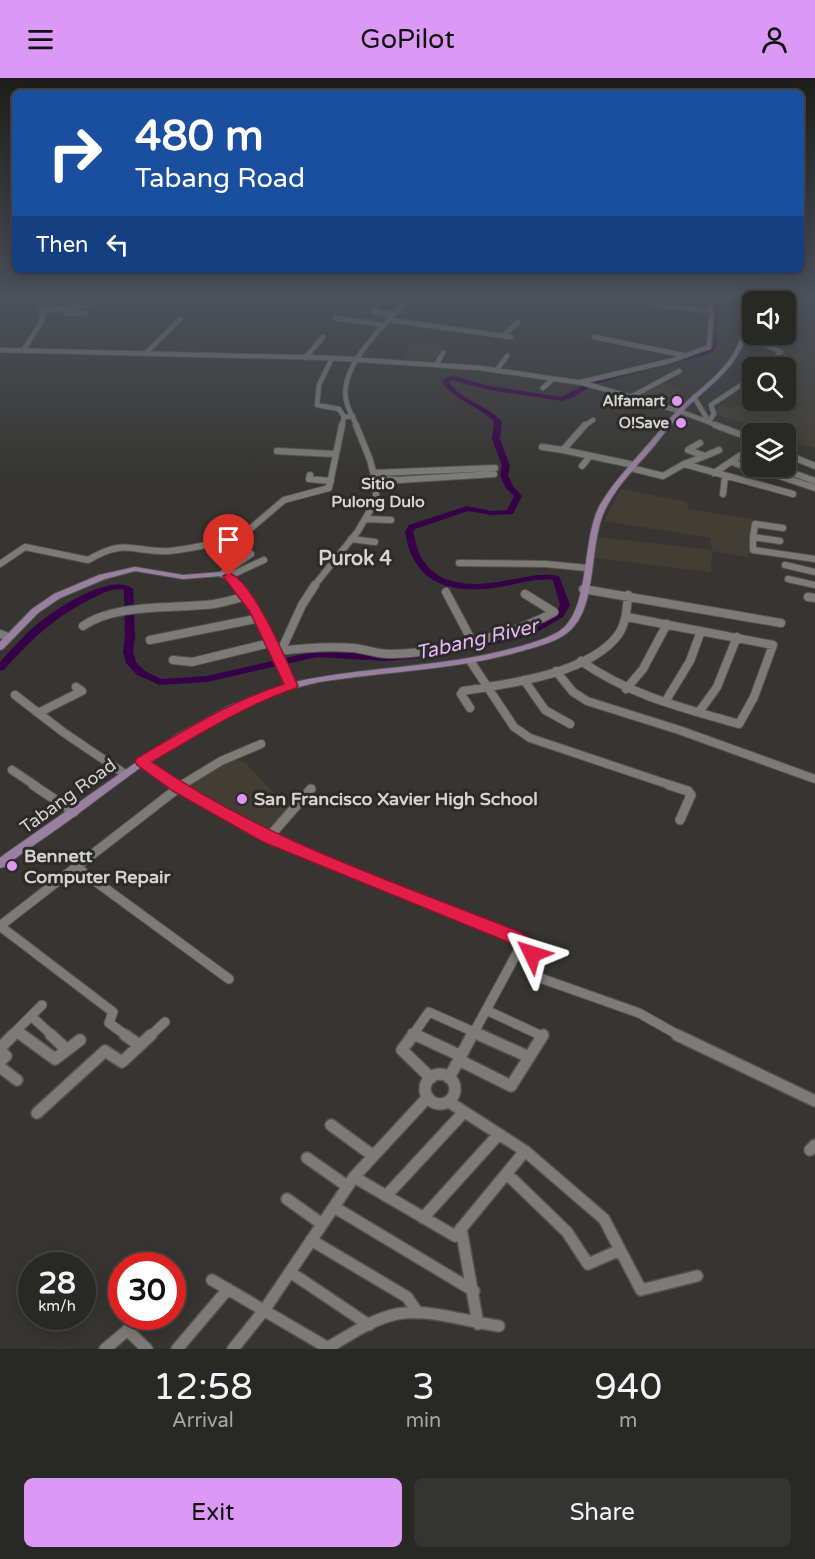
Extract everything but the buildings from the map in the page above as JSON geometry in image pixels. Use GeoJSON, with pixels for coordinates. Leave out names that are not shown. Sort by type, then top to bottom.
{"type":"FeatureCollection","features":[{"type":"Feature","properties":{"kind":"main road","name":"Tabang Road"},"geometry":{"type":"LineString","coordinates":[[1,860],[74,812],[142,762],[223,713],[258,697],[292,686],[344,674],[471,662],[531,646],[564,632],[574,624],[580,614],[586,568],[598,517],[633,466],[679,411],[733,357]]}},
{"type":"Feature","properties":{"kind":"main road"},"geometry":{"type":"LineString","coordinates":[[0,647],[4,635],[57,597],[120,571],[135,569],[183,577],[225,575],[246,596],[260,618],[292,686]]}},
{"type":"Feature","properties":{"kind":"street"},"geometry":{"type":"LineString","coordinates":[[278,357],[332,358],[436,365],[581,383],[679,411],[742,435]]}},
{"type":"Feature","properties":{"kind":"street"},"geometry":{"type":"LineString","coordinates":[[279,658],[302,605],[316,582],[366,519],[376,500],[374,476],[346,400],[346,381],[359,357]]}},
{"type":"Feature","properties":{"kind":"street"},"geometry":{"type":"LineString","coordinates":[[436,365],[440,357]]}},
{"type":"Feature","properties":{"kind":"street"},"geometry":{"type":"LineString","coordinates":[[496,371],[506,357]]}},
{"type":"Feature","properties":{"kind":"street"},"geometry":{"type":"LineString","coordinates":[[581,383],[680,357]]}},
{"type":"Feature","properties":{"kind":"street"},"geometry":{"type":"LineString","coordinates":[[0,564],[25,547],[88,560],[105,550],[128,546],[168,551],[234,539],[243,535],[284,500],[326,490],[332,481],[334,454],[344,417],[339,409],[317,405],[319,385],[332,358]]}},
{"type":"Feature","properties":{"kind":"street"},"geometry":{"type":"LineString","coordinates":[[629,398],[679,371]]}},
{"type":"Feature","properties":{"kind":"street"},"geometry":{"type":"LineString","coordinates":[[543,388],[553,379]]}},
{"type":"Feature","properties":{"kind":"street"},"geometry":{"type":"LineString","coordinates":[[706,420],[714,414],[711,405],[742,384]]}},
{"type":"Feature","properties":{"kind":"street"},"geometry":{"type":"LineString","coordinates":[[694,397],[706,420]]}},
{"type":"Feature","properties":{"kind":"street"},"geometry":{"type":"LineString","coordinates":[[344,417],[353,416]]}},
{"type":"Feature","properties":{"kind":"street"},"geometry":{"type":"LineString","coordinates":[[563,450],[587,423],[593,420]]}},
{"type":"Feature","properties":{"kind":"street"},"geometry":{"type":"LineString","coordinates":[[700,443],[688,450],[705,456]]}},
{"type":"Feature","properties":{"kind":"street"},"geometry":{"type":"LineString","coordinates":[[542,447],[633,466],[663,476],[684,464],[719,450]]}},
{"type":"Feature","properties":{"kind":"street"},"geometry":{"type":"LineString","coordinates":[[277,451],[334,454]]}},
{"type":"Feature","properties":{"kind":"street"},"geometry":{"type":"LineString","coordinates":[[714,473],[742,455]]}},
{"type":"Feature","properties":{"kind":"street"},"geometry":{"type":"LineString","coordinates":[[582,466],[590,456]]}},
{"type":"Feature","properties":{"kind":"street"},"geometry":{"type":"LineString","coordinates":[[796,458],[815,467],[804,477]]}},
{"type":"Feature","properties":{"kind":"street"},"geometry":{"type":"LineString","coordinates":[[732,462],[742,467]]}},
{"type":"Feature","properties":{"kind":"street"},"geometry":{"type":"LineString","coordinates":[[684,464],[793,494]]}},
{"type":"Feature","properties":{"kind":"street"},"geometry":{"type":"LineString","coordinates":[[374,476],[399,480],[495,471]]}},
{"type":"Feature","properties":{"kind":"street"},"geometry":{"type":"LineString","coordinates":[[796,474],[815,482]]}},
{"type":"Feature","properties":{"kind":"street"},"geometry":{"type":"LineString","coordinates":[[310,475],[309,479],[332,481]]}},
{"type":"Feature","properties":{"kind":"street"},"geometry":{"type":"LineString","coordinates":[[723,494],[725,476]]}},
{"type":"Feature","properties":{"kind":"street"},"geometry":{"type":"LineString","coordinates":[[781,477],[815,488]]}},
{"type":"Feature","properties":{"kind":"street"},"geometry":{"type":"LineString","coordinates":[[366,519],[391,520]]}},
{"type":"Feature","properties":{"kind":"street"},"geometry":{"type":"LineString","coordinates":[[783,528],[755,523],[753,550],[815,559]]}},
{"type":"Feature","properties":{"kind":"street"},"geometry":{"type":"LineString","coordinates":[[753,537],[780,541]]}},
{"type":"Feature","properties":{"kind":"street"},"geometry":{"type":"LineString","coordinates":[[351,539],[375,542]]}},
{"type":"Feature","properties":{"kind":"street"},"geometry":{"type":"LineString","coordinates":[[225,575],[251,554]]}},
{"type":"Feature","properties":{"kind":"street"},"geometry":{"type":"LineString","coordinates":[[225,575],[264,560]]}},
{"type":"Feature","properties":{"kind":"street"},"geometry":{"type":"LineString","coordinates":[[459,563],[546,564],[586,568]]}},
{"type":"Feature","properties":{"kind":"street"},"geometry":{"type":"LineString","coordinates":[[785,565],[815,572]]}},
{"type":"Feature","properties":{"kind":"street"},"geometry":{"type":"LineString","coordinates":[[788,579],[815,585]]}},
{"type":"Feature","properties":{"kind":"street"},"geometry":{"type":"LineString","coordinates":[[583,590],[628,595],[781,623]]}},
{"type":"Feature","properties":{"kind":"street"},"geometry":{"type":"LineString","coordinates":[[446,592],[472,641]]}},
{"type":"Feature","properties":{"kind":"street"},"geometry":{"type":"LineString","coordinates":[[279,658],[326,647],[362,649],[388,654],[472,641],[507,632],[554,612],[525,594]]}},
{"type":"Feature","properties":{"kind":"street"},"geometry":{"type":"LineString","coordinates":[[470,708],[461,692],[524,680],[556,671],[581,661],[611,642],[627,616],[628,595]]}},
{"type":"Feature","properties":{"kind":"street"},"geometry":{"type":"LineString","coordinates":[[83,626],[90,619],[121,612],[212,604],[246,596]]}},
{"type":"Feature","properties":{"kind":"street"},"geometry":{"type":"LineString","coordinates":[[581,661],[595,672],[626,689],[739,724],[754,697],[774,645],[627,616]]}},
{"type":"Feature","properties":{"kind":"street"},"geometry":{"type":"LineString","coordinates":[[150,640],[260,618]]}},
{"type":"Feature","properties":{"kind":"street"},"geometry":{"type":"LineString","coordinates":[[626,689],[643,669],[667,624]]}},
{"type":"Feature","properties":{"kind":"street"},"geometry":{"type":"LineString","coordinates":[[665,702],[690,661],[701,631]]}},
{"type":"Feature","properties":{"kind":"street"},"geometry":{"type":"LineString","coordinates":[[699,712],[717,687],[737,637]]}},
{"type":"Feature","properties":{"kind":"street"},"geometry":{"type":"LineString","coordinates":[[173,660],[192,662],[270,643]]}},
{"type":"Feature","properties":{"kind":"street"},"geometry":{"type":"LineString","coordinates":[[471,662],[514,727],[530,738],[688,791],[691,795],[680,820]]}},
{"type":"Feature","properties":{"kind":"street"},"geometry":{"type":"LineString","coordinates":[[556,671],[573,692],[587,701],[680,730],[815,778]]}},
{"type":"Feature","properties":{"kind":"street"},"geometry":{"type":"LineString","coordinates":[[524,680],[545,710],[570,724]]}},
{"type":"Feature","properties":{"kind":"street"},"geometry":{"type":"LineString","coordinates":[[40,712],[82,691],[76,687]]}},
{"type":"Feature","properties":{"kind":"street"},"geometry":{"type":"LineString","coordinates":[[15,695],[124,774]]}},
{"type":"Feature","properties":{"kind":"street"},"geometry":{"type":"LineString","coordinates":[[139,1045],[109,1023],[113,1012],[0,926],[178,787],[221,761],[261,744]]}},
{"type":"Feature","properties":{"kind":"street"},"geometry":{"type":"LineString","coordinates":[[142,762],[178,787],[268,838],[523,942],[530,950],[530,969],[540,978],[639,1013],[667,1030],[815,1101]]}},
{"type":"Feature","properties":{"kind":"street"},"geometry":{"type":"LineString","coordinates":[[12,770],[74,812]]}},
{"type":"Feature","properties":{"kind":"street"},"geometry":{"type":"LineString","coordinates":[[268,838],[311,789]]}},
{"type":"Feature","properties":{"kind":"street"},"geometry":{"type":"LineString","coordinates":[[76,867],[229,979]]}},
{"type":"Feature","properties":{"kind":"street"},"geometry":{"type":"LineString","coordinates":[[449,1078],[523,942]]}},
{"type":"Feature","properties":{"kind":"street"},"geometry":{"type":"LineString","coordinates":[[0,1061],[6,1056],[0,1049],[42,1005]]}},
{"type":"Feature","properties":{"kind":"street"},"geometry":{"type":"LineString","coordinates":[[412,1033],[511,1086],[543,1035],[486,1010]]}},
{"type":"Feature","properties":{"kind":"street"},"geometry":{"type":"LineString","coordinates":[[431,1078],[402,1050],[429,1012],[529,1057]]}},
{"type":"Feature","properties":{"kind":"street"},"geometry":{"type":"LineString","coordinates":[[32,1017],[67,1050]]}},
{"type":"Feature","properties":{"kind":"street"},"geometry":{"type":"LineString","coordinates":[[37,1113],[105,1050],[122,1062],[165,1022]]}},
{"type":"Feature","properties":{"kind":"street"},"geometry":{"type":"LineString","coordinates":[[18,1032],[55,1059],[80,1040]]}},
{"type":"Feature","properties":{"kind":"street"},"geometry":{"type":"LineString","coordinates":[[0,1067],[17,1080]]}},
{"type":"Feature","properties":{"kind":"street"},"geometry":{"type":"LineString","coordinates":[[449,1102],[456,1091],[454,1083],[449,1078],[439,1075],[431,1078],[425,1089],[428,1097],[440,1103],[449,1102],[525,1151],[604,1219],[641,1290],[697,1276]]}},
{"type":"Feature","properties":{"kind":"street"},"geometry":{"type":"LineString","coordinates":[[233,1349],[266,1309],[350,1181],[428,1097]]}},
{"type":"Feature","properties":{"kind":"street"},"geometry":{"type":"LineString","coordinates":[[386,1196],[465,1112]]}},
{"type":"Feature","properties":{"kind":"street"},"geometry":{"type":"LineString","coordinates":[[330,1125],[372,1155]]}},
{"type":"Feature","properties":{"kind":"street"},"geometry":{"type":"LineString","coordinates":[[423,1218],[499,1134]]}},
{"type":"Feature","properties":{"kind":"street"},"geometry":{"type":"LineString","coordinates":[[307,1158],[350,1181],[386,1196],[454,1236],[525,1151]]}},
{"type":"Feature","properties":{"kind":"street"},"geometry":{"type":"LineString","coordinates":[[507,1174],[567,1232],[588,1264],[620,1250]]}},
{"type":"Feature","properties":{"kind":"street"},"geometry":{"type":"LineString","coordinates":[[287,1199],[322,1224]]}},
{"type":"Feature","properties":{"kind":"street"},"geometry":{"type":"LineString","coordinates":[[334,1207],[474,1291]]}},
{"type":"Feature","properties":{"kind":"street"},"geometry":{"type":"LineString","coordinates":[[461,1228],[474,1291],[478,1324]]}},
{"type":"Feature","properties":{"kind":"street"},"geometry":{"type":"LineString","coordinates":[[311,1240],[406,1297],[418,1312]]}},
{"type":"Feature","properties":{"kind":"street"},"geometry":{"type":"LineString","coordinates":[[290,1272],[369,1325]]}},
{"type":"Feature","properties":{"kind":"street"},"geometry":{"type":"LineString","coordinates":[[212,1280],[266,1309],[329,1348],[369,1325],[396,1314],[418,1312],[499,1326]]}},
{"type":"Feature","properties":{"kind":"street"},"geometry":{"type":"LineString","coordinates":[[177,1349],[228,1289]]}},
{"type":"Feature","properties":{"kind":"street"},"geometry":{"type":"LineString","coordinates":[[105,1349],[128,1330],[147,1349]]}},
{"type":"Feature","properties":{"kind":"shaded area"},"geometry":{"type":"Polygon","coordinates":[[[405,357],[435,357],[430,364],[403,362],[405,357]]]}},
{"type":"Feature","properties":{"kind":"shaded area"},"geometry":{"type":"Polygon","coordinates":[[[683,357],[695,357],[591,385],[586,383],[683,357]]]}},
{"type":"Feature","properties":{"kind":"shaded area"},"geometry":{"type":"Polygon","coordinates":[[[796,357],[815,357],[815,448],[798,441],[800,439],[796,438],[796,423],[745,423],[716,415],[715,412],[720,406],[734,409],[742,404],[742,411],[796,411],[796,357]]]}},
{"type":"Feature","properties":{"kind":"shaded area"},"geometry":{"type":"Polygon","coordinates":[[[657,382],[682,389],[660,404],[635,397],[657,382]]]}},
{"type":"Feature","properties":{"kind":"shaded area"},"geometry":{"type":"Polygon","coordinates":[[[621,489],[687,502],[688,509],[752,519],[748,557],[712,551],[711,572],[594,558],[598,537],[712,550],[710,538],[604,521],[621,489]]]}},
{"type":"Feature","properties":{"kind":"shaded area","name":"San Francisco Xavier High School"},"geometry":{"type":"Polygon","coordinates":[[[230,759],[245,762],[289,810],[264,833],[186,788],[230,759]]]}},
{"type":"Feature","properties":{"kind":"waterway","name":"Tabang River"},"geometry":{"type":"LineString","coordinates":[[0,668],[33,633],[56,615],[82,599],[117,586],[128,589],[130,635],[128,652],[131,663],[141,673],[160,682],[207,679],[317,654],[385,658],[433,654],[515,637],[536,629],[560,615],[565,605],[556,578],[533,577],[504,584],[479,586],[450,584],[438,580],[428,572],[413,549],[409,532],[412,527],[467,508],[492,513],[510,512],[518,496],[509,487],[504,475],[506,466],[496,439],[498,422],[486,410],[455,394],[445,382],[449,378],[454,378],[489,388],[562,399],[598,380]]}},
{"type":"Feature","properties":{"kind":"place","name":"Alfamart"},"geometry":{"type":"Point","coordinates":[677,401]}},
{"type":"Feature","properties":{"kind":"place","name":"O!Save"},"geometry":{"type":"Point","coordinates":[681,423]}},
{"type":"Feature","properties":{"kind":"place","name":"San Francisco Xavier High School"},"geometry":{"type":"Point","coordinates":[242,799]}},
{"type":"Feature","properties":{"kind":"place","name":"Bennett Computer Repair"},"geometry":{"type":"Point","coordinates":[12,866]}},
{"type":"Feature","properties":{"kind":"district","name":"Sitio Pulong Dulo"},"geometry":{"type":"Point","coordinates":[378,493]}},
{"type":"Feature","properties":{"kind":"district","name":"Purok 4"},"geometry":{"type":"Point","coordinates":[355,559]}},
{"type":"Feature","properties":{"kind":"route"},"geometry":{"type":"LineString","coordinates":[[229,576],[236,582],[256,612],[292,686],[258,697],[223,713],[142,762],[178,787],[268,838],[514,937],[528,946],[532,954]]}}]}
